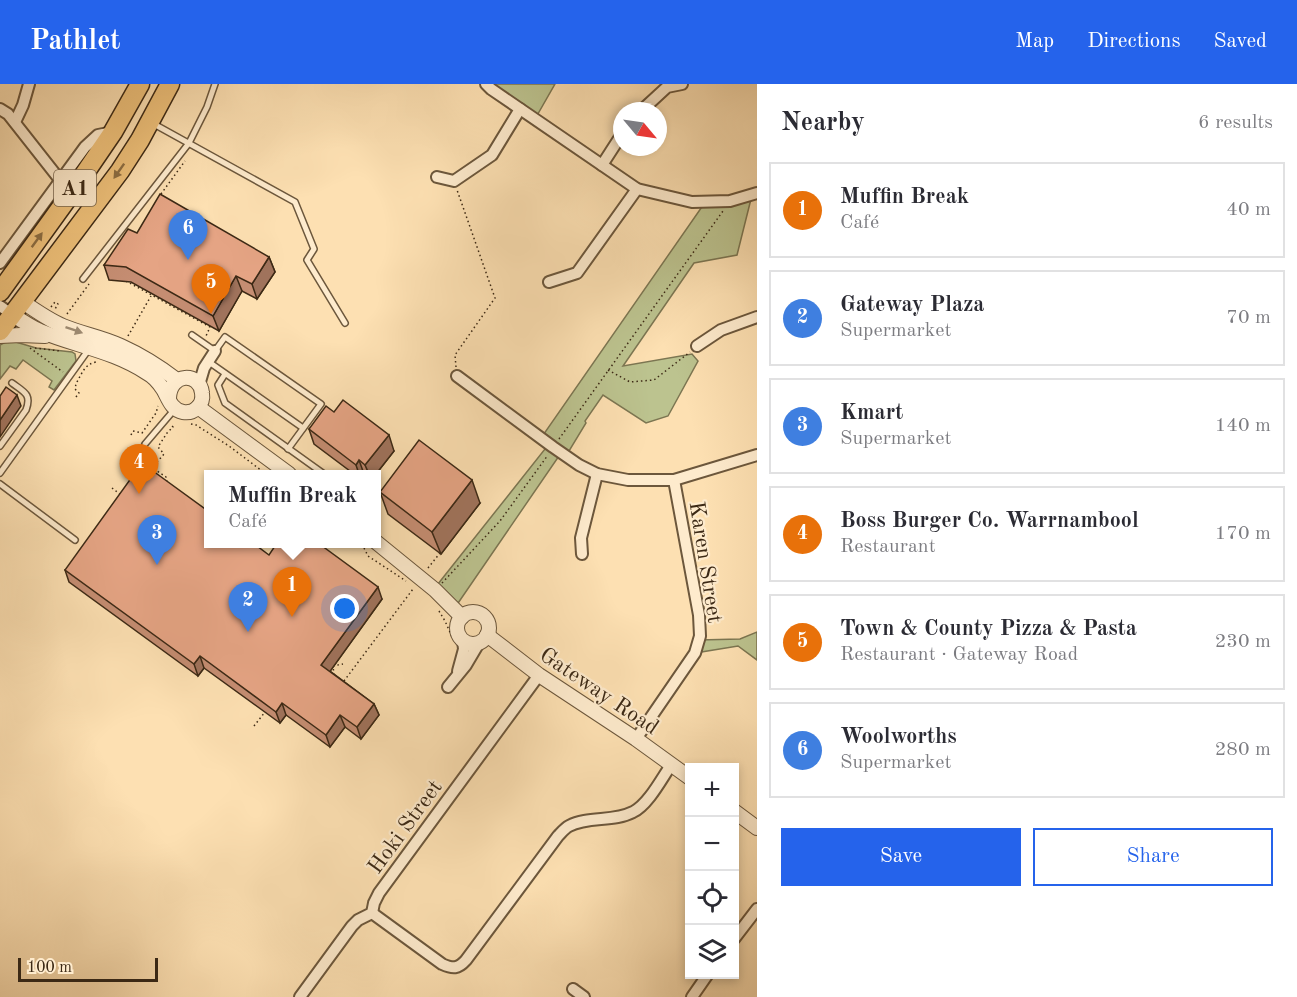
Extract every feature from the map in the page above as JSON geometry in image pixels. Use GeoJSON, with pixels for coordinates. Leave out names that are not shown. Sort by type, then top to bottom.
{"type":"FeatureCollection","features":[{"type":"Feature","properties":{"kind":"highway","name":"A1"},"geometry":{"type":"LineString","coordinates":[[0,332],[8,296],[70,195],[113,132],[140,84]]}},
{"type":"Feature","properties":{"kind":"highway","name":"A1"},"geometry":{"type":"LineString","coordinates":[[8,296],[120,171],[140,140],[170,84]]}},
{"type":"Feature","properties":{"kind":"street"},"geometry":{"type":"LineString","coordinates":[[15,122],[29,84]]}},
{"type":"Feature","properties":{"kind":"street"},"geometry":{"type":"LineString","coordinates":[[486,84],[637,189],[692,202],[730,201],[757,193]]}},
{"type":"Feature","properties":{"kind":"street"},"geometry":{"type":"LineString","coordinates":[[650,102],[667,87],[682,84]]}},
{"type":"Feature","properties":{"kind":"street"},"geometry":{"type":"LineString","coordinates":[[0,109],[15,122],[60,180]]}},
{"type":"Feature","properties":{"kind":"street"},"geometry":{"type":"LineString","coordinates":[[437,177],[454,181],[492,155],[520,109]]}},
{"type":"Feature","properties":{"kind":"street"},"geometry":{"type":"LineString","coordinates":[[0,263],[90,141],[98,135],[113,132]]}},
{"type":"Feature","properties":{"kind":"street"},"geometry":{"type":"LineString","coordinates":[[602,165],[613,148]]}},
{"type":"Feature","properties":{"kind":"street"},"geometry":{"type":"LineString","coordinates":[[549,282],[577,273],[637,189]]}},
{"type":"Feature","properties":{"kind":"street"},"geometry":{"type":"LineString","coordinates":[[8,296],[48,319],[122,346],[188,381],[202,390],[202,402],[189,412],[167,404],[161,386],[148,374],[108,353],[38,330],[8,296]]}},
{"type":"Feature","properties":{"kind":"street"},"geometry":{"type":"LineString","coordinates":[[698,346],[721,330],[757,317]]}},
{"type":"Feature","properties":{"kind":"street"},"geometry":{"type":"LineString","coordinates":[[0,336],[21,334],[56,337]]}},
{"type":"Feature","properties":{"kind":"street"},"geometry":{"type":"LineString","coordinates":[[167,404],[172,385],[188,381],[206,365],[215,351]]}},
{"type":"Feature","properties":{"kind":"street"},"geometry":{"type":"LineString","coordinates":[[456,376],[553,447],[597,474],[628,480],[674,480],[757,455]]}},
{"type":"Feature","properties":{"kind":"street"},"geometry":{"type":"LineString","coordinates":[[198,407],[284,470]]}},
{"type":"Feature","properties":{"kind":"street"},"geometry":{"type":"LineString","coordinates":[[582,554],[581,538],[597,474]]}},
{"type":"Feature","properties":{"kind":"street","name":"Karen Street"},"geometry":{"type":"LineString","coordinates":[[636,738],[695,653],[700,636],[699,615],[674,480]]}},
{"type":"Feature","properties":{"kind":"street"},"geometry":{"type":"LineString","coordinates":[[381,547],[418,581],[435,590],[462,617]]}},
{"type":"Feature","properties":{"kind":"street"},"geometry":{"type":"LineString","coordinates":[[448,687],[457,677],[466,665],[489,627],[483,616],[474,612],[462,617],[457,627],[463,645],[457,677]]}},
{"type":"Feature","properties":{"kind":"street"},"geometry":{"type":"LineString","coordinates":[[463,645],[483,639]]}},
{"type":"Feature","properties":{"kind":"street","name":"Gateway Road"},"geometry":{"type":"LineString","coordinates":[[483,639],[636,738],[685,775]]}},
{"type":"Feature","properties":{"kind":"street","name":"Hoki Street"},"geometry":{"type":"LineString","coordinates":[[300,997],[352,926],[372,913],[379,893],[539,675]]}},
{"type":"Feature","properties":{"kind":"street"},"geometry":{"type":"LineString","coordinates":[[372,913],[442,964],[451,968],[459,967],[558,836],[568,827],[582,822],[634,812],[644,805],[671,765]]}},
{"type":"Feature","properties":{"kind":"street"},"geometry":{"type":"LineString","coordinates":[[739,815],[757,828]]}},
{"type":"Feature","properties":{"kind":"street"},"geometry":{"type":"LineString","coordinates":[[739,934],[757,909]]}},
{"type":"Feature","properties":{"kind":"street"},"geometry":{"type":"LineString","coordinates":[[692,997],[705,979]]}},
{"type":"Feature","properties":{"kind":"street"},"geometry":{"type":"LineString","coordinates":[[573,989],[584,997]]}},
{"type":"Feature","properties":{"kind":"lane"},"geometry":{"type":"LineString","coordinates":[[82,279],[189,143],[207,107],[215,84]]}},
{"type":"Feature","properties":{"kind":"lane"},"geometry":{"type":"LineString","coordinates":[[150,122],[295,202],[314,249],[307,260],[345,323]]}},
{"type":"Feature","properties":{"kind":"lane"},"geometry":{"type":"LineString","coordinates":[[192,335],[215,351],[225,337],[321,404],[288,449]]}},
{"type":"Feature","properties":{"kind":"lane"},"geometry":{"type":"LineString","coordinates":[[0,473],[90,348]]}},
{"type":"Feature","properties":{"kind":"lane"},"geometry":{"type":"LineString","coordinates":[[206,365],[225,374],[303,428]]}},
{"type":"Feature","properties":{"kind":"lane"},"geometry":{"type":"LineString","coordinates":[[225,374],[218,385],[225,403],[318,470]]}},
{"type":"Feature","properties":{"kind":"lane"},"geometry":{"type":"LineString","coordinates":[[0,446],[26,410],[29,398],[12,383]]}},
{"type":"Feature","properties":{"kind":"lane"},"geometry":{"type":"LineString","coordinates":[[145,444],[165,420],[167,404]]}},
{"type":"Feature","properties":{"kind":"lane"},"geometry":{"type":"LineString","coordinates":[[0,484],[75,540]]}},
{"type":"Feature","properties":{"kind":"path"},"geometry":{"type":"LineString","coordinates":[[159,201],[161,194],[196,147]]}},
{"type":"Feature","properties":{"kind":"path"},"geometry":{"type":"LineString","coordinates":[[454,181],[495,298],[455,355],[456,376]]}},
{"type":"Feature","properties":{"kind":"path"},"geometry":{"type":"LineString","coordinates":[[435,590],[500,521],[730,201]]}},
{"type":"Feature","properties":{"kind":"path"},"geometry":{"type":"LineString","coordinates":[[120,278],[210,327],[202,342]]}},
{"type":"Feature","properties":{"kind":"path"},"geometry":{"type":"LineString","coordinates":[[65,317],[89,284]]}},
{"type":"Feature","properties":{"kind":"path"},"geometry":{"type":"LineString","coordinates":[[131,331],[152,295]]}},
{"type":"Feature","properties":{"kind":"path"},"geometry":{"type":"LineString","coordinates":[[48,310],[54,302],[58,304],[54,309],[60,313]]}},
{"type":"Feature","properties":{"kind":"path"},"geometry":{"type":"LineString","coordinates":[[63,351],[27,345],[66,375]]}},
{"type":"Feature","properties":{"kind":"path"},"geometry":{"type":"LineString","coordinates":[[608,370],[630,382],[654,380],[698,346]]}},
{"type":"Feature","properties":{"kind":"path"},"geometry":{"type":"LineString","coordinates":[[76,397],[79,393],[75,385],[86,367],[97,362]]}},
{"type":"Feature","properties":{"kind":"path"},"geometry":{"type":"LineString","coordinates":[[131,435],[133,431],[142,433],[156,413],[167,404]]}},
{"type":"Feature","properties":{"kind":"path"},"geometry":{"type":"LineString","coordinates":[[146,472],[153,468],[164,454],[158,447],[173,427],[165,420]]}},
{"type":"Feature","properties":{"kind":"path"},"geometry":{"type":"LineString","coordinates":[[186,422],[196,425],[230,446],[261,470]]}},
{"type":"Feature","properties":{"kind":"path"},"geometry":{"type":"LineString","coordinates":[[153,468],[166,477],[167,483]]}},
{"type":"Feature","properties":{"kind":"path"},"geometry":{"type":"LineString","coordinates":[[112,488],[123,496]]}},
{"type":"Feature","properties":{"kind":"path"},"geometry":{"type":"LineString","coordinates":[[364,548],[368,556],[405,581],[418,581]]}},
{"type":"Feature","properties":{"kind":"path"},"geometry":{"type":"LineString","coordinates":[[343,664],[333,666],[333,675],[343,683],[440,552]]}},
{"type":"Feature","properties":{"kind":"path"},"geometry":{"type":"LineString","coordinates":[[437,607],[446,621],[458,650],[463,645]]}},
{"type":"Feature","properties":{"kind":"path"},"geometry":{"type":"LineString","coordinates":[[254,726],[265,712]]}},
{"type":"Feature","properties":{"kind":"green space"},"geometry":{"type":"Polygon","coordinates":[[[486,84],[555,84],[535,119],[486,84]]]}},
{"type":"Feature","properties":{"kind":"green space"},"geometry":{"type":"Polygon","coordinates":[[[752,195],[737,255],[694,263],[623,366],[692,354],[698,361],[668,416],[646,423],[603,395],[585,421],[586,423],[566,456],[561,453],[454,609],[434,589],[549,444],[541,438],[706,201],[752,195]]]}},
{"type":"Feature","properties":{"kind":"green space"},"geometry":{"type":"Polygon","coordinates":[[[9,340],[36,348],[72,352],[75,354],[76,361],[54,390],[49,387],[52,381],[23,360],[16,369],[10,366],[0,379],[0,345],[9,340]]]}},
{"type":"Feature","properties":{"kind":"green space"},"geometry":{"type":"Polygon","coordinates":[[[757,632],[757,660],[738,646],[695,653],[699,640],[740,639],[757,632]]]}},
{"type":"Feature","properties":{"kind":"building"},"geometry":{"type":"Polygon","coordinates":[[[160,194],[269,257],[252,284],[236,276],[213,316],[126,267],[104,265],[128,229],[137,233],[160,194]]]}},
{"type":"Feature","properties":{"kind":"building"},"geometry":{"type":"Polygon","coordinates":[[[6,387],[17,395],[0,420],[0,396],[6,387]]]}},
{"type":"Feature","properties":{"kind":"building"},"geometry":{"type":"Polygon","coordinates":[[[343,400],[389,435],[365,465],[359,460],[356,465],[309,429],[326,406],[334,412],[343,400]]]}},
{"type":"Feature","properties":{"kind":"building"},"geometry":{"type":"Polygon","coordinates":[[[419,440],[472,480],[432,532],[381,491],[419,440]]]}},
{"type":"Feature","properties":{"kind":"building"},"geometry":{"type":"Polygon","coordinates":[[[142,463],[204,508],[204,548],[260,548],[269,555],[274,548],[325,548],[378,587],[321,665],[374,704],[357,727],[340,715],[326,735],[282,703],[276,712],[200,656],[194,664],[65,570],[142,463]]]}},
{"type":"Feature","properties":{"kind":"place","name":"Woolworths"},"geometry":{"type":"Point","coordinates":[188,260]}},
{"type":"Feature","properties":{"kind":"place","name":"Town & County Pizza & Pasta"},"geometry":{"type":"Point","coordinates":[211,314]}},
{"type":"Feature","properties":{"kind":"place","name":"Boss Burger Co. Warrnambool"},"geometry":{"type":"Point","coordinates":[139,494]}},
{"type":"Feature","properties":{"kind":"place","name":"Kmart"},"geometry":{"type":"Point","coordinates":[157,565]}},
{"type":"Feature","properties":{"kind":"place","name":"Muffin Break"},"geometry":{"type":"Point","coordinates":[292,617]}},
{"type":"Feature","properties":{"kind":"place","name":"Gateway Plaza"},"geometry":{"type":"Point","coordinates":[248,632]}}]}
